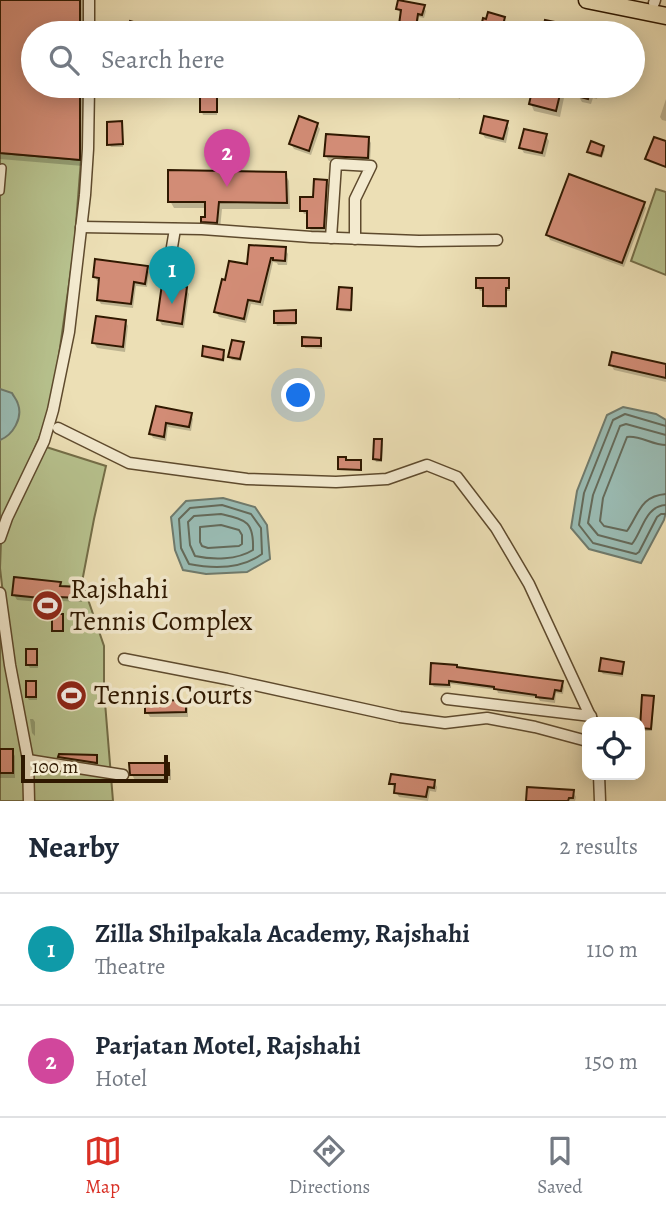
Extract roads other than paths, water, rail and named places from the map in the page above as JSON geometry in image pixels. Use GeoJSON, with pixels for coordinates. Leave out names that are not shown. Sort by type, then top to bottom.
{"type":"FeatureCollection","features":[{"type":"Feature","properties":{"kind":"highway"},"geometry":{"type":"LineString","coordinates":[[587,0],[666,16]]}},
{"type":"Feature","properties":{"kind":"street"},"geometry":{"type":"LineString","coordinates":[[89,0],[89,21]]}},
{"type":"Feature","properties":{"kind":"street"},"geometry":{"type":"LineString","coordinates":[[0,538],[44,441],[69,332],[88,149],[89,98]]}},
{"type":"Feature","properties":{"kind":"street"},"geometry":{"type":"LineString","coordinates":[[331,238],[336,164],[371,166],[355,200],[355,239]]}},
{"type":"Feature","properties":{"kind":"street"},"geometry":{"type":"LineString","coordinates":[[0,191],[2,168]]}},
{"type":"Feature","properties":{"kind":"street"},"geometry":{"type":"LineString","coordinates":[[81,227],[202,229],[355,239],[497,240]]}},
{"type":"Feature","properties":{"kind":"street"},"geometry":{"type":"LineString","coordinates":[[170,259],[175,229]]}},
{"type":"Feature","properties":{"kind":"street"},"geometry":{"type":"LineString","coordinates":[[58,428],[129,463],[247,479],[335,482],[387,479],[427,466],[457,477],[496,528],[529,584],[591,717]]}},
{"type":"Feature","properties":{"kind":"street"},"geometry":{"type":"LineString","coordinates":[[0,593],[28,760],[29,801]]}},
{"type":"Feature","properties":{"kind":"street"},"geometry":{"type":"LineString","coordinates":[[124,659],[400,717],[445,723],[487,718],[582,740]]}},
{"type":"Feature","properties":{"kind":"street"},"geometry":{"type":"LineString","coordinates":[[447,699],[582,718]]}},
{"type":"Feature","properties":{"kind":"street"},"geometry":{"type":"LineString","coordinates":[[28,760],[123,775]]}},
{"type":"Feature","properties":{"kind":"street"},"geometry":{"type":"LineString","coordinates":[[599,780],[600,801]]}},
{"type":"Feature","properties":{"kind":"water"},"geometry":{"type":"Polygon","coordinates":[[[0,389],[12,393],[18,403],[19,415],[16,425],[0,440],[0,389]]]}},
{"type":"Feature","properties":{"kind":"water"},"geometry":{"type":"Polygon","coordinates":[[[623,407],[656,414],[666,420],[666,512],[641,563],[589,549],[571,528],[577,491],[607,415],[623,407]]]}},
{"type":"Feature","properties":{"kind":"water"},"geometry":{"type":"Polygon","coordinates":[[[223,498],[255,507],[267,525],[270,559],[247,572],[206,574],[183,570],[175,550],[171,517],[186,501],[223,498]]]}},
{"type":"Feature","properties":{"kind":"place","name":"Parjatan Motel, Rajshahi"},"geometry":{"type":"Point","coordinates":[227,187]}},
{"type":"Feature","properties":{"kind":"place","name":"Zilla Shilpakala Academy, Rajshahi"},"geometry":{"type":"Point","coordinates":[172,304]}},
{"type":"Feature","properties":{"kind":"place","name":"Rajshahi Tennis Complex"},"geometry":{"type":"Point","coordinates":[47,605]}},
{"type":"Feature","properties":{"kind":"place","name":"Tennis Courts"},"geometry":{"type":"Point","coordinates":[71,695]}}]}
